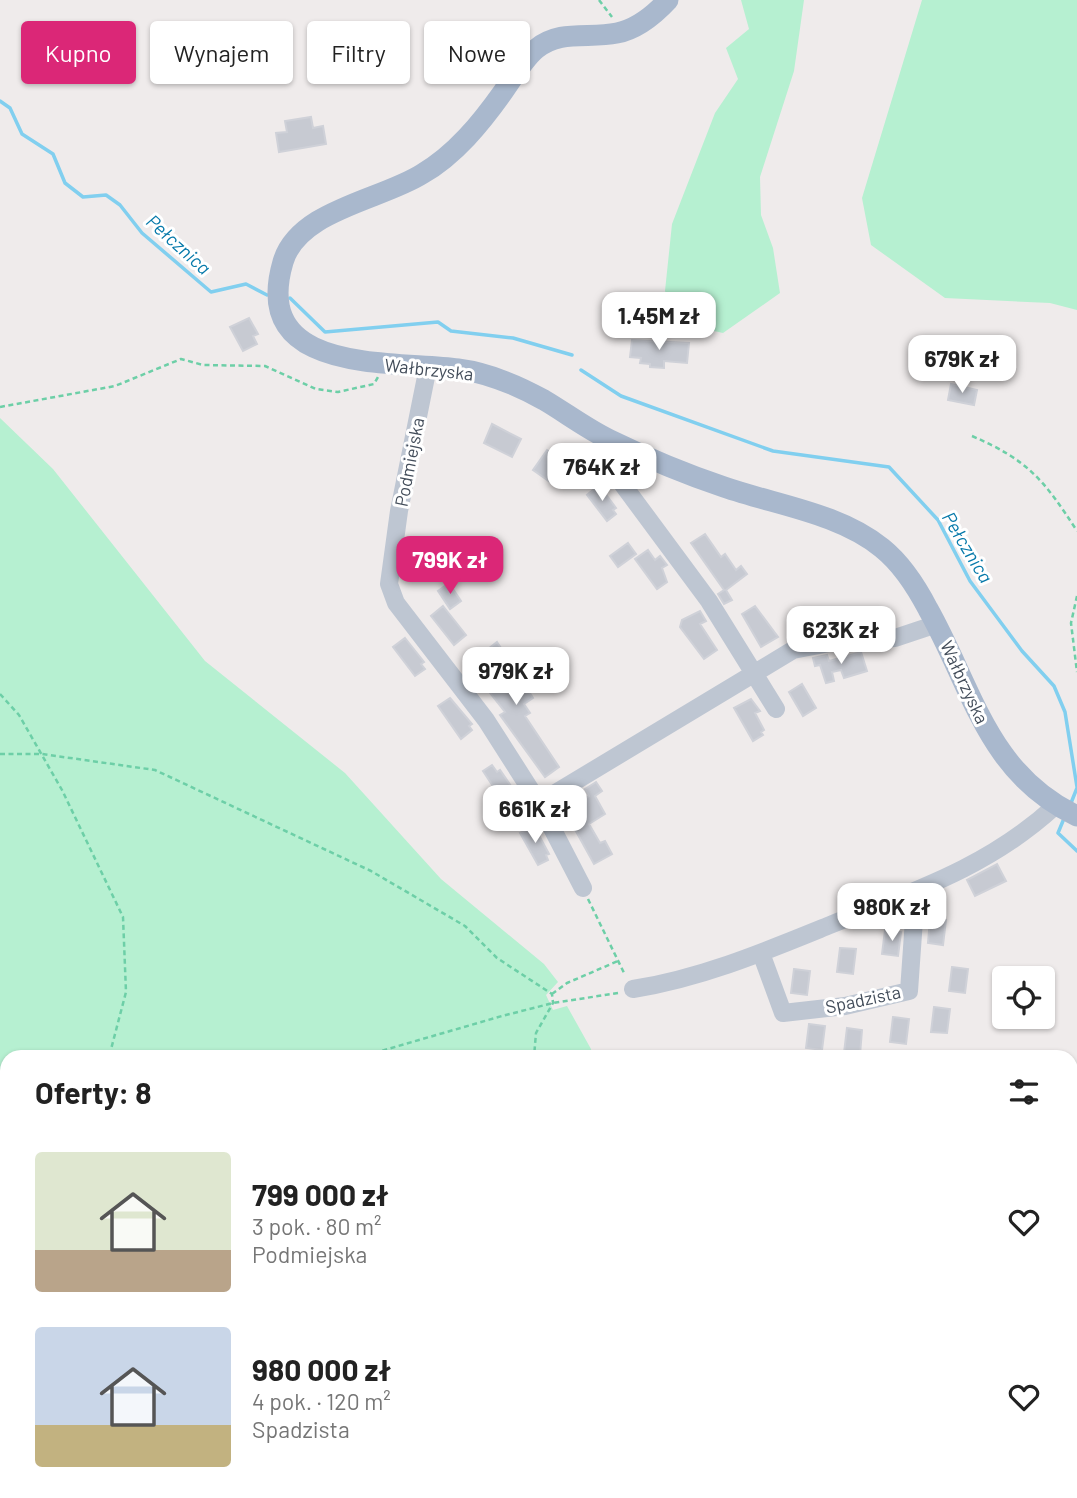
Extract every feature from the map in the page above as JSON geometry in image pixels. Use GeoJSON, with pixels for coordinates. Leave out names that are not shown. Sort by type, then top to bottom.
{"type":"FeatureCollection","features":[{"type":"Feature","properties":{"kind":"main road","name":"Wałbrzyska"},"geometry":{"type":"LineString","coordinates":[[668,0],[644,22],[621,32],[556,38],[536,49],[469,135],[442,160],[392,191],[308,226],[292,243],[284,260],[279,305],[293,333],[321,351],[353,361],[489,375],[512,384],[607,439],[663,465],[861,534],[879,545],[902,568],[937,624],[999,750],[1015,773],[1066,812]]}},
{"type":"Feature","properties":{"kind":"street","name":"Podmiejska"},"geometry":{"type":"LineString","coordinates":[[428,367],[399,511],[389,584],[397,603],[486,720],[540,803],[583,888]]}},
{"type":"Feature","properties":{"kind":"street"},"geometry":{"type":"LineString","coordinates":[[607,439],[604,454],[612,470],[709,601],[755,671],[776,709]]}},
{"type":"Feature","properties":{"kind":"street"},"geometry":{"type":"LineString","coordinates":[[540,803],[793,650],[840,641],[895,638],[937,624]]}},
{"type":"Feature","properties":{"kind":"street"},"geometry":{"type":"LineString","coordinates":[[633,989],[702,974],[916,891],[971,868],[1027,832],[1066,812]]}},
{"type":"Feature","properties":{"kind":"street","name":"Spadzista"},"geometry":{"type":"LineString","coordinates":[[761,953],[783,1013],[845,1006],[909,991],[916,891]]}},
{"type":"Feature","properties":{"kind":"path"},"geometry":{"type":"LineString","coordinates":[[0,407],[115,386],[149,375],[181,359],[203,365],[265,366],[316,389],[338,392],[374,384],[384,365]]}},
{"type":"Feature","properties":{"kind":"path"},"geometry":{"type":"LineString","coordinates":[[972,436],[1029,466],[1054,494],[1077,531]]}},
{"type":"Feature","properties":{"kind":"path"},"geometry":{"type":"LineString","coordinates":[[1077,596],[1072,622],[1077,672]]}},
{"type":"Feature","properties":{"kind":"path"},"geometry":{"type":"LineString","coordinates":[[0,694],[19,715],[42,754],[123,917],[126,992],[111,1050]]}},
{"type":"Feature","properties":{"kind":"path"},"geometry":{"type":"LineString","coordinates":[[0,754],[42,754],[155,770],[371,871],[465,926],[497,958],[552,994]]}},
{"type":"Feature","properties":{"kind":"path"},"geometry":{"type":"LineString","coordinates":[[385,1050],[553,1003],[603,998],[633,989],[583,888]]}},
{"type":"Feature","properties":{"kind":"path"},"geometry":{"type":"LineString","coordinates":[[552,994],[567,983],[618,961]]}},
{"type":"Feature","properties":{"kind":"path"},"geometry":{"type":"LineString","coordinates":[[535,1050],[536,1032],[553,1003],[552,994]]}},
{"type":"Feature","properties":{"kind":"green space"},"geometry":{"type":"Polygon","coordinates":[[[741,0],[804,0],[794,71],[760,177],[761,215],[773,248],[780,293],[723,333],[678,323],[665,291],[672,224],[715,113],[738,79],[726,48],[749,29],[741,0]]]}},
{"type":"Feature","properties":{"kind":"green space"},"geometry":{"type":"Polygon","coordinates":[[[922,0],[1077,0],[1077,310],[1050,303],[945,298],[871,245],[862,198],[922,0]]]}},
{"type":"Feature","properties":{"kind":"green space"},"geometry":{"type":"Polygon","coordinates":[[[0,418],[53,469],[205,661],[345,773],[441,879],[544,964],[558,982],[546,995],[553,1010],[567,1006],[591,1050],[0,1050],[0,418]]]}},
{"type":"Feature","properties":{"kind":"building"},"geometry":{"type":"Polygon","coordinates":[[[311,117],[313,128],[323,126],[326,144],[279,152],[276,133],[287,132],[285,121],[311,117]]]}},
{"type":"Feature","properties":{"kind":"building"},"geometry":{"type":"Polygon","coordinates":[[[249,318],[258,334],[253,336],[257,344],[243,351],[230,327],[249,318]]]}},
{"type":"Feature","properties":{"kind":"building"},"geometry":{"type":"Polygon","coordinates":[[[632,340],[689,343],[687,363],[664,361],[664,368],[640,363],[641,358],[630,357],[632,340]]]}},
{"type":"Feature","properties":{"kind":"building"},"geometry":{"type":"Polygon","coordinates":[[[951,384],[977,390],[974,405],[948,400],[951,384]]]}},
{"type":"Feature","properties":{"kind":"building"},"geometry":{"type":"Polygon","coordinates":[[[492,424],[521,439],[512,457],[484,443],[492,424]]]}},
{"type":"Feature","properties":{"kind":"building"},"geometry":{"type":"Polygon","coordinates":[[[547,450],[567,463],[553,484],[533,470],[547,450]]]}},
{"type":"Feature","properties":{"kind":"building"},"geometry":{"type":"Polygon","coordinates":[[[599,485],[616,508],[613,510],[616,514],[607,521],[587,495],[599,485]]]}},
{"type":"Feature","properties":{"kind":"building"},"geometry":{"type":"Polygon","coordinates":[[[705,534],[721,557],[725,554],[736,570],[741,566],[747,574],[726,590],[732,600],[724,604],[718,594],[724,590],[691,543],[705,534]]]}},
{"type":"Feature","properties":{"kind":"building"},"geometry":{"type":"Polygon","coordinates":[[[628,543],[636,554],[618,567],[610,556],[628,543]]]}},
{"type":"Feature","properties":{"kind":"building"},"geometry":{"type":"Polygon","coordinates":[[[648,550],[655,560],[660,556],[667,565],[662,568],[667,582],[657,589],[635,559],[648,550]]]}},
{"type":"Feature","properties":{"kind":"building"},"geometry":{"type":"Polygon","coordinates":[[[449,583],[461,601],[450,609],[438,591],[449,583]]]}},
{"type":"Feature","properties":{"kind":"building"},"geometry":{"type":"Polygon","coordinates":[[[443,606],[466,635],[454,645],[431,616],[443,606]]]}},
{"type":"Feature","properties":{"kind":"building"},"geometry":{"type":"Polygon","coordinates":[[[755,606],[778,637],[761,647],[742,614],[755,606]]]}},
{"type":"Feature","properties":{"kind":"building"},"geometry":{"type":"Polygon","coordinates":[[[867,609],[868,623],[845,624],[844,610],[867,609]]]}},
{"type":"Feature","properties":{"kind":"building"},"geometry":{"type":"Polygon","coordinates":[[[700,611],[706,621],[700,624],[717,650],[704,659],[680,627],[682,620],[700,611]]]}},
{"type":"Feature","properties":{"kind":"building"},"geometry":{"type":"Polygon","coordinates":[[[405,638],[424,662],[421,664],[425,669],[415,676],[393,647],[405,638]]]}},
{"type":"Feature","properties":{"kind":"building"},"geometry":{"type":"Polygon","coordinates":[[[497,642],[511,663],[519,662],[519,676],[533,698],[524,704],[530,713],[525,716],[559,767],[545,777],[500,715],[505,712],[483,684],[495,669],[483,653],[497,642]]]}},
{"type":"Feature","properties":{"kind":"building"},"geometry":{"type":"Polygon","coordinates":[[[861,652],[867,671],[844,678],[841,670],[832,672],[834,681],[826,683],[820,665],[815,666],[813,658],[827,655],[829,661],[861,652]]]}},
{"type":"Feature","properties":{"kind":"building"},"geometry":{"type":"Polygon","coordinates":[[[802,684],[816,708],[803,716],[789,692],[802,684]]]}},
{"type":"Feature","properties":{"kind":"building"},"geometry":{"type":"Polygon","coordinates":[[[450,698],[472,724],[469,726],[472,730],[461,739],[438,706],[450,698]]]}},
{"type":"Feature","properties":{"kind":"building"},"geometry":{"type":"Polygon","coordinates":[[[751,699],[760,711],[755,713],[764,730],[761,732],[763,735],[753,741],[734,708],[751,699]]]}},
{"type":"Feature","properties":{"kind":"building"},"geometry":{"type":"Polygon","coordinates":[[[492,765],[497,772],[500,770],[511,786],[498,794],[483,771],[492,765]]]}},
{"type":"Feature","properties":{"kind":"building"},"geometry":{"type":"Polygon","coordinates":[[[596,782],[602,791],[595,796],[605,814],[589,824],[600,843],[605,841],[612,854],[594,864],[567,815],[572,812],[569,806],[589,796],[585,789],[596,782]]]}},
{"type":"Feature","properties":{"kind":"building"},"geometry":{"type":"Polygon","coordinates":[[[534,826],[549,854],[546,855],[548,860],[538,865],[520,833],[534,826]]]}},
{"type":"Feature","properties":{"kind":"building"},"geometry":{"type":"Polygon","coordinates":[[[997,864],[1006,881],[975,896],[967,880],[997,864]]]}},
{"type":"Feature","properties":{"kind":"building"},"geometry":{"type":"Polygon","coordinates":[[[930,919],[946,920],[943,945],[928,943],[930,919]]]}},
{"type":"Feature","properties":{"kind":"building"},"geometry":{"type":"Polygon","coordinates":[[[885,930],[901,932],[898,956],[882,954],[885,930]]]}},
{"type":"Feature","properties":{"kind":"building"},"geometry":{"type":"Polygon","coordinates":[[[840,948],[856,949],[853,974],[837,972],[840,948]]]}},
{"type":"Feature","properties":{"kind":"building"},"geometry":{"type":"Polygon","coordinates":[[[952,967],[968,969],[965,993],[949,991],[952,967]]]}},
{"type":"Feature","properties":{"kind":"building"},"geometry":{"type":"Polygon","coordinates":[[[794,969],[810,971],[807,995],[791,993],[794,969]]]}},
{"type":"Feature","properties":{"kind":"building"},"geometry":{"type":"Polygon","coordinates":[[[934,1007],[950,1009],[947,1033],[931,1032],[934,1007]]]}},
{"type":"Feature","properties":{"kind":"building"},"geometry":{"type":"Polygon","coordinates":[[[893,1017],[909,1019],[906,1044],[890,1042],[893,1017]]]}},
{"type":"Feature","properties":{"kind":"building"},"geometry":{"type":"Polygon","coordinates":[[[809,1024],[825,1026],[822,1050],[806,1048],[809,1024]]]}},
{"type":"Feature","properties":{"kind":"building"},"geometry":{"type":"Polygon","coordinates":[[[847,1028],[862,1030],[860,1050],[844,1050],[847,1028]]]}},
{"type":"Feature","properties":{"kind":"waterway","name":"Pełcznica"},"geometry":{"type":"LineString","coordinates":[[0,101],[10,108],[22,134],[53,154],[65,183],[83,197],[106,195],[120,205],[142,233],[211,292],[246,284],[267,295]]}},
{"type":"Feature","properties":{"kind":"waterway","name":"Pełcznica"},"geometry":{"type":"LineString","coordinates":[[290,298],[325,332],[438,322],[451,331],[513,338],[572,355]]}},
{"type":"Feature","properties":{"kind":"waterway","name":"Pełcznica"},"geometry":{"type":"LineString","coordinates":[[581,370],[621,396],[773,451],[889,467],[938,520],[970,581],[1022,651],[1054,686],[1065,712],[1077,787]]}},
{"type":"Feature","properties":{"kind":"waterway","name":"Pełcznica"},"geometry":{"type":"LineString","coordinates":[[1071,803],[1077,788]]}},
{"type":"Feature","properties":{"kind":"waterway","name":"Pełcznica"},"geometry":{"type":"LineString","coordinates":[[1065,816],[1058,833],[1077,851]]}}]}
